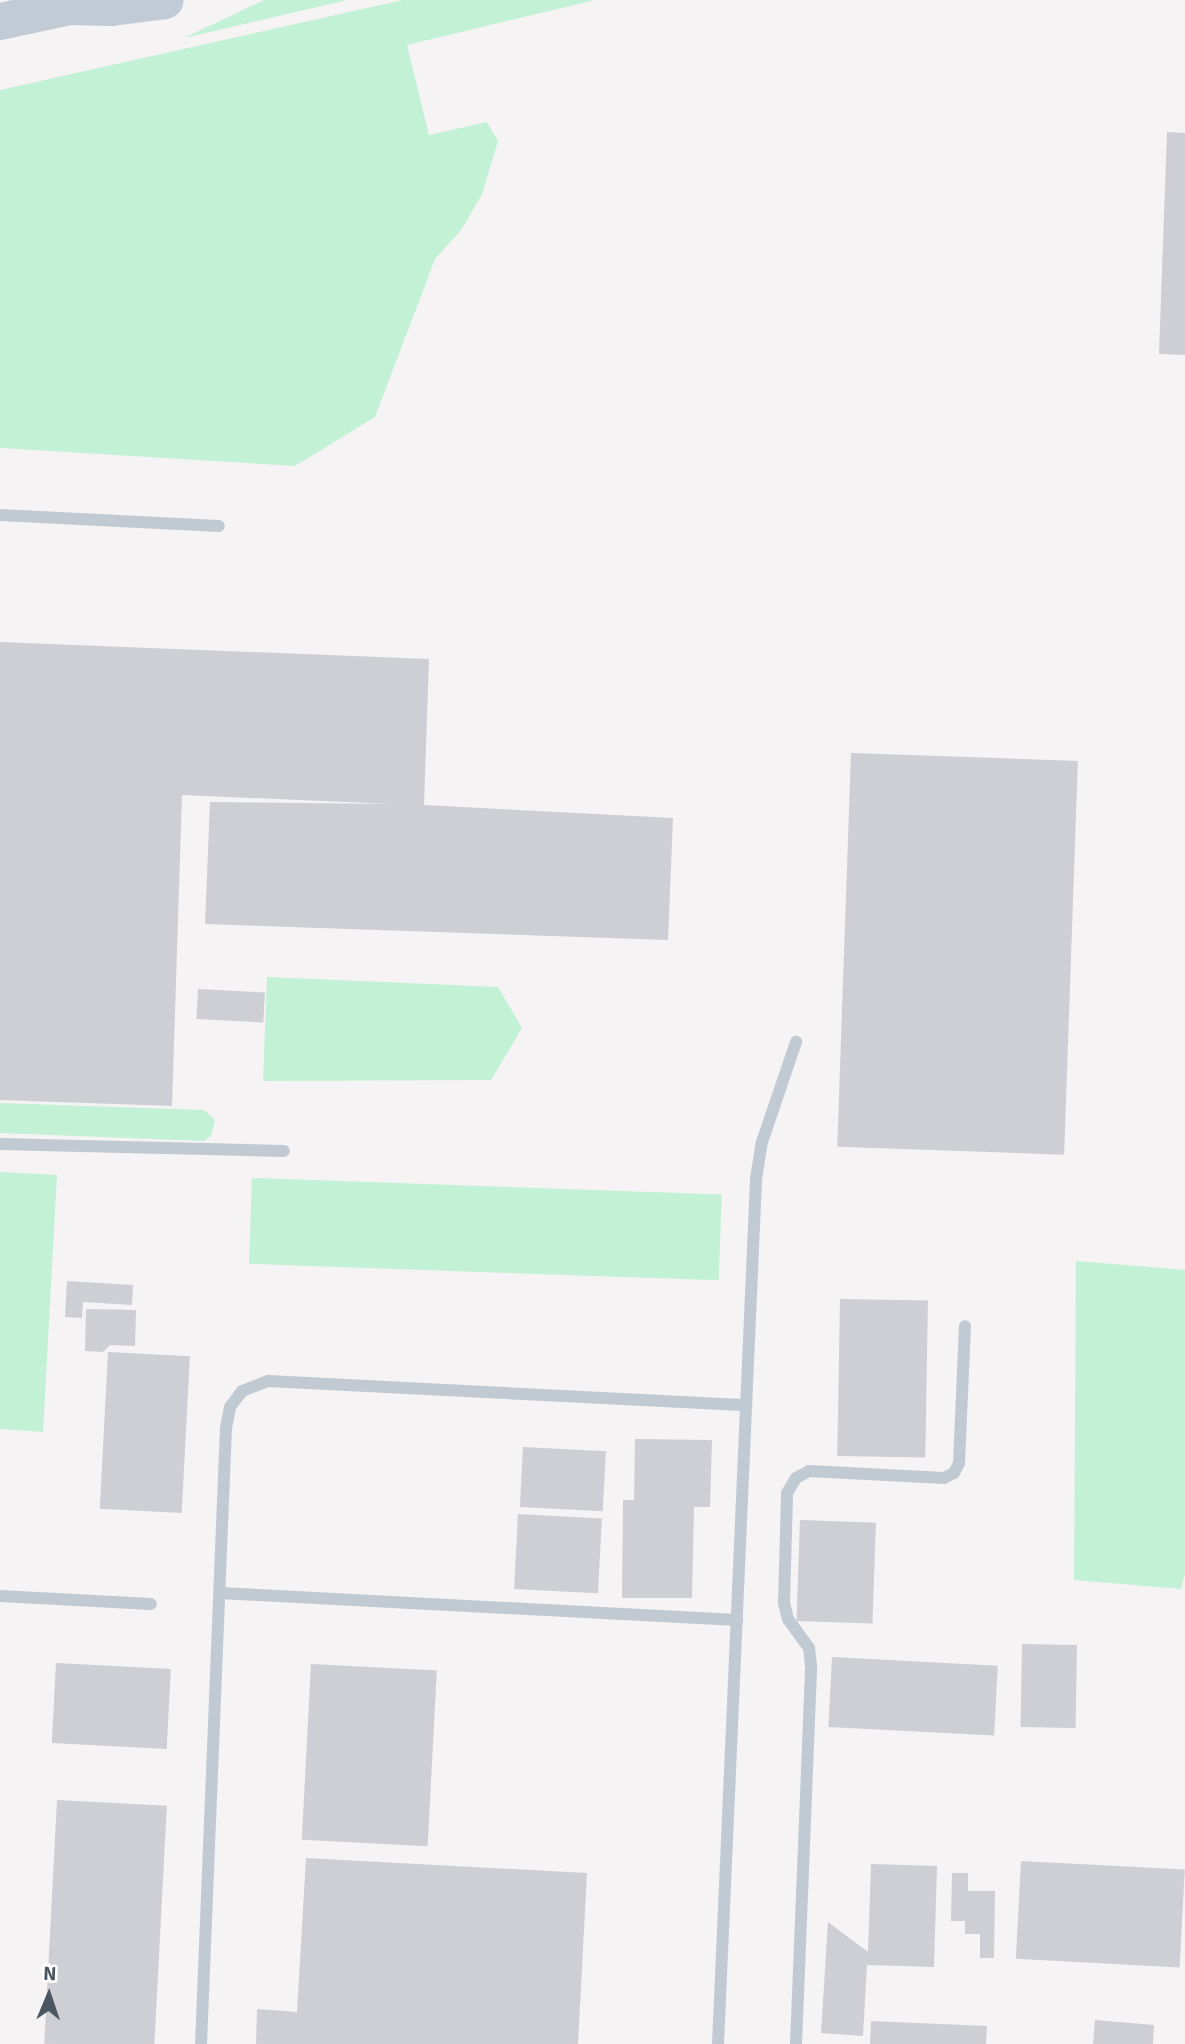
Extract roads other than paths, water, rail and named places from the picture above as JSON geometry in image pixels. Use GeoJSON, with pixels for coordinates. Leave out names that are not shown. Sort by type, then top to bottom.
{"type":"FeatureCollection","features":[{"type":"Feature","properties":{"kind":"main road"},"geometry":{"type":"LineString","coordinates":[[0,20],[66,3],[111,7],[165,0]]}},
{"type":"Feature","properties":{"kind":"lane"},"geometry":{"type":"LineString","coordinates":[[0,515],[219,526]]}},
{"type":"Feature","properties":{"kind":"lane"},"geometry":{"type":"LineString","coordinates":[[718,2044],[756,1179],[762,1142],[796,1042]]}},
{"type":"Feature","properties":{"kind":"lane"},"geometry":{"type":"LineString","coordinates":[[0,1143],[284,1151]]}},
{"type":"Feature","properties":{"kind":"lane"},"geometry":{"type":"LineString","coordinates":[[796,2044],[811,1666],[809,1648],[788,1619],[784,1603],[787,1493],[796,1478],[810,1471],[944,1478],[954,1474],[959,1463],[965,1326]]}},
{"type":"Feature","properties":{"kind":"lane"},"geometry":{"type":"LineString","coordinates":[[201,2044],[219,1592],[230,1407],[242,1391],[268,1381],[746,1405]]}},
{"type":"Feature","properties":{"kind":"lane"},"geometry":{"type":"LineString","coordinates":[[219,1592],[737,1620]]}},
{"type":"Feature","properties":{"kind":"lane"},"geometry":{"type":"LineString","coordinates":[[0,1596],[151,1604]]}}]}
